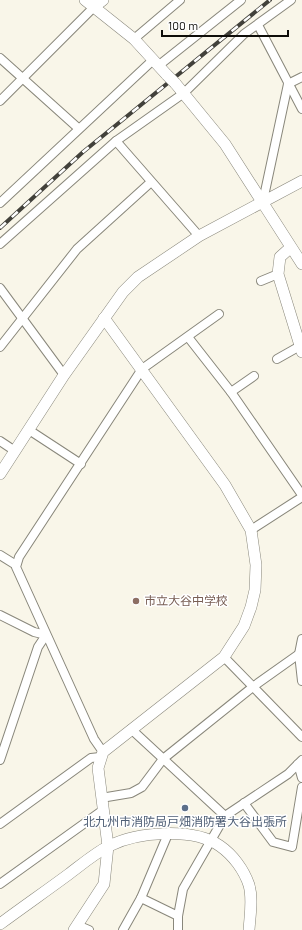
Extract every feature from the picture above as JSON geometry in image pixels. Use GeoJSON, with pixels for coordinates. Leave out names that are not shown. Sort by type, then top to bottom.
{"type":"FeatureCollection","features":[{"type":"Feature","properties":{"kind":"street"},"geometry":{"type":"LineString","coordinates":[[85,0],[134,39],[184,93],[225,144],[263,200],[290,248],[302,264]]}},
{"type":"Feature","properties":{"kind":"street"},"geometry":{"type":"LineString","coordinates":[[0,101],[94,7],[103,0]]}},
{"type":"Feature","properties":{"kind":"street"},"geometry":{"type":"LineString","coordinates":[[134,39],[180,0]]}},
{"type":"Feature","properties":{"kind":"street"},"geometry":{"type":"LineString","coordinates":[[0,203],[78,128],[156,63],[241,0]]}},
{"type":"Feature","properties":{"kind":"street"},"geometry":{"type":"LineString","coordinates":[[0,244],[116,141],[184,93],[244,34],[291,0]]}},
{"type":"Feature","properties":{"kind":"street"},"geometry":{"type":"LineString","coordinates":[[258,25],[302,109]]}},
{"type":"Feature","properties":{"kind":"street"},"geometry":{"type":"LineString","coordinates":[[0,58],[78,128]]}},
{"type":"Feature","properties":{"kind":"street"},"geometry":{"type":"LineString","coordinates":[[288,84],[302,77]]}},
{"type":"Feature","properties":{"kind":"street"},"geometry":{"type":"LineString","coordinates":[[263,200],[288,84]]}},
{"type":"Feature","properties":{"kind":"street"},"geometry":{"type":"LineString","coordinates":[[116,141],[199,236]]}},
{"type":"Feature","properties":{"kind":"street"},"geometry":{"type":"LineString","coordinates":[[0,474],[64,375],[123,292],[138,277],[199,236],[263,200],[302,181]]}},
{"type":"Feature","properties":{"kind":"street"},"geometry":{"type":"LineString","coordinates":[[0,347],[77,249],[151,182]]}},
{"type":"Feature","properties":{"kind":"street"},"geometry":{"type":"LineString","coordinates":[[277,359],[301,349],[278,274],[280,257],[290,248]]}},
{"type":"Feature","properties":{"kind":"street"},"geometry":{"type":"LineString","coordinates":[[261,280],[278,274]]}},
{"type":"Feature","properties":{"kind":"street"},"geometry":{"type":"LineString","coordinates":[[0,288],[64,375]]}},
{"type":"Feature","properties":{"kind":"street"},"geometry":{"type":"LineString","coordinates":[[89,930],[75,928],[104,884],[108,846],[98,768],[101,754],[19,577],[16,565],[19,557],[142,370],[219,314]]}},
{"type":"Feature","properties":{"kind":"street"},"geometry":{"type":"LineString","coordinates":[[0,824],[92,758],[101,754],[224,657],[244,626],[255,590],[256,565],[251,530],[225,485],[104,318]]}},
{"type":"Feature","properties":{"kind":"street"},"geometry":{"type":"LineString","coordinates":[[188,337],[231,392],[302,496],[251,530]]}},
{"type":"Feature","properties":{"kind":"street"},"geometry":{"type":"LineString","coordinates":[[231,392],[254,376]]}},
{"type":"Feature","properties":{"kind":"street"},"geometry":{"type":"LineString","coordinates":[[29,430],[81,464]]}},
{"type":"Feature","properties":{"kind":"street"},"geometry":{"type":"LineString","coordinates":[[0,441],[15,451]]}},
{"type":"Feature","properties":{"kind":"street"},"geometry":{"type":"LineString","coordinates":[[0,555],[16,565]]}},
{"type":"Feature","properties":{"kind":"street"},"geometry":{"type":"LineString","coordinates":[[0,615],[34,632],[46,634]]}},
{"type":"Feature","properties":{"kind":"street"},"geometry":{"type":"LineString","coordinates":[[0,760],[38,646],[46,634]]}},
{"type":"Feature","properties":{"kind":"street"},"geometry":{"type":"LineString","coordinates":[[302,639],[299,654],[302,680]]}},
{"type":"Feature","properties":{"kind":"street"},"geometry":{"type":"LineString","coordinates":[[101,798],[131,793],[142,787],[163,759],[254,686],[299,654]]}},
{"type":"Feature","properties":{"kind":"street"},"geometry":{"type":"LineString","coordinates":[[224,657],[254,686],[302,737]]}},
{"type":"Feature","properties":{"kind":"street"},"geometry":{"type":"LineString","coordinates":[[131,729],[225,816]]}},
{"type":"Feature","properties":{"kind":"street"},"geometry":{"type":"LineString","coordinates":[[300,762],[302,778]]}},
{"type":"Feature","properties":{"kind":"street"},"geometry":{"type":"LineString","coordinates":[[178,930],[178,916],[183,889],[225,816],[288,774],[300,762]]}},
{"type":"Feature","properties":{"kind":"street"},"geometry":{"type":"LineString","coordinates":[[244,803],[273,842],[292,847],[302,787]]}},
{"type":"Feature","properties":{"kind":"street"},"geometry":{"type":"LineString","coordinates":[[0,884],[103,810]]}},
{"type":"Feature","properties":{"kind":"street"},"geometry":{"type":"LineString","coordinates":[[123,930],[141,898],[168,834]]}},
{"type":"Feature","properties":{"kind":"street"},"geometry":{"type":"LineString","coordinates":[[0,924],[108,846],[132,838],[168,834],[192,836],[211,842],[220,846],[230,854],[241,868],[249,885],[251,899],[249,930]]}},
{"type":"Feature","properties":{"kind":"street"},"geometry":{"type":"LineString","coordinates":[[141,898],[178,916]]}},
{"type":"Feature","properties":{"kind":"railway"},"geometry":{"type":"LineString","coordinates":[[0,228],[83,152],[270,0]]}},
{"type":"Feature","properties":{"kind":"place","name":"市立大谷中学校"},"geometry":{"type":"Point","coordinates":[136,601]}},
{"type":"Feature","properties":{"kind":"place","name":"北九州市消防局戸畑消防署大谷出張所"},"geometry":{"type":"Point","coordinates":[185,808]}}]}
